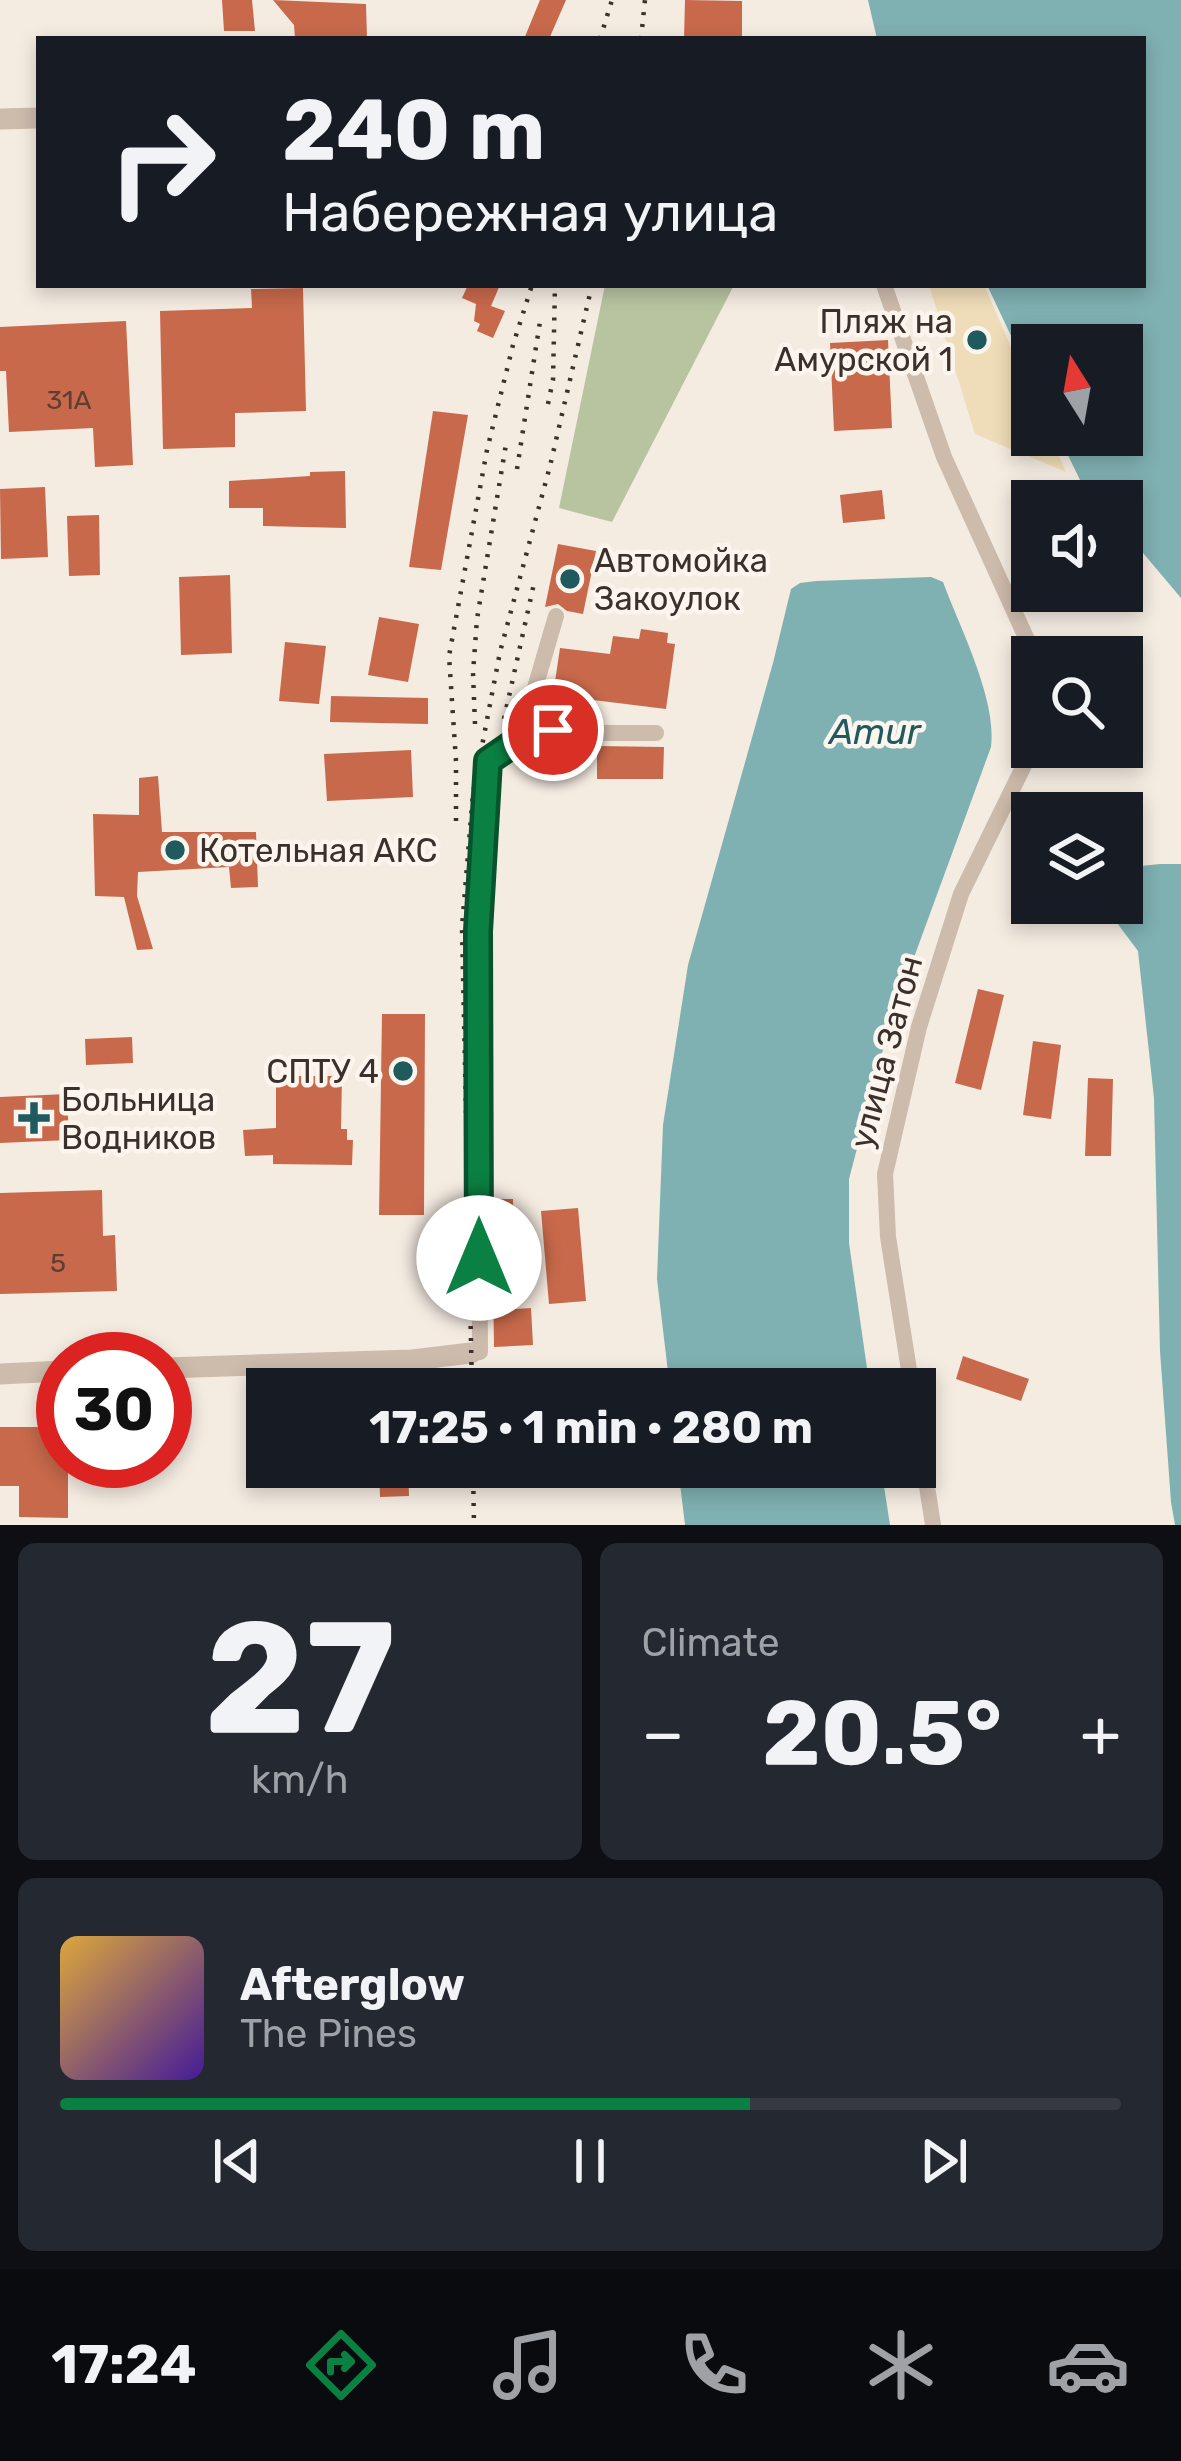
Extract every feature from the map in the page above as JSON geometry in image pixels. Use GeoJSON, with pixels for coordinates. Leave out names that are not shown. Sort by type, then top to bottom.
{"type":"FeatureCollection","features":[{"type":"Feature","properties":{"kind":"street"},"geometry":{"type":"LineString","coordinates":[[0,119],[36,118]]}},
{"type":"Feature","properties":{"kind":"street"},"geometry":{"type":"LineString","coordinates":[[885,288],[944,457],[1024,636]]}},
{"type":"Feature","properties":{"kind":"street"},"geometry":{"type":"LineString","coordinates":[[520,739],[556,616]]}},
{"type":"Feature","properties":{"kind":"street"},"geometry":{"type":"LineString","coordinates":[[192,1367],[412,1360],[480,1352],[478,931],[488,761],[520,739],[553,730],[656,734]]}},
{"type":"Feature","properties":{"kind":"street","name":"улица Затон"},"geometry":{"type":"LineString","coordinates":[[909,1368],[888,1237],[885,1174],[919,1027],[961,894],[1024,768]]}},
{"type":"Feature","properties":{"kind":"street"},"geometry":{"type":"LineString","coordinates":[[0,1374],[36,1373]]}},
{"type":"Feature","properties":{"kind":"street"},"geometry":{"type":"LineString","coordinates":[[927,1488],[933,1525]]}},
{"type":"Feature","properties":{"kind":"green space"},"geometry":{"type":"Polygon","coordinates":[[[604,288],[732,288],[612,522],[559,508],[604,288]]]}},
{"type":"Feature","properties":{"kind":"sand","name":"Пляж на Амурской 1"},"geometry":{"type":"Polygon","coordinates":[[[930,288],[985,288],[1011,347],[1011,449],[975,434],[930,288]]]}},
{"type":"Feature","properties":{"kind":"sand","name":"Пляж на Амурской 1"},"geometry":{"type":"Polygon","coordinates":[[[1028,456],[1059,456],[1066,472],[1028,456]]]}},
{"type":"Feature","properties":{"kind":"water"},"geometry":{"type":"Polygon","coordinates":[[[868,0],[1181,0],[1181,598],[1143,553],[1143,480],[1080,480],[1068,456],[1143,456],[1143,324],[1011,324],[1011,336],[988,288],[1146,288],[1146,36],[876,36],[868,0]]]}},
{"type":"Feature","properties":{"kind":"water","name":"Amur"},"geometry":{"type":"Polygon","coordinates":[[[931,577],[943,582],[976,664],[988,707],[991,747],[890,1023],[849,1179],[849,1243],[867,1368],[668,1368],[657,1279],[663,1125],[688,965],[791,589],[816,581],[931,577]]]}},
{"type":"Feature","properties":{"kind":"water"},"geometry":{"type":"Polygon","coordinates":[[[1181,864],[1181,1525],[1175,1525],[1171,1502],[1160,1351],[1154,1098],[1138,951],[1118,924],[1143,924],[1143,866],[1181,864]]]}},
{"type":"Feature","properties":{"kind":"water"},"geometry":{"type":"Polygon","coordinates":[[[681,1488],[884,1488],[890,1525],[685,1525],[681,1488]]]}},
{"type":"Feature","properties":{"kind":"building"},"geometry":{"type":"Polygon","coordinates":[[[222,0],[252,0],[255,31],[224,31],[222,0]]]}},
{"type":"Feature","properties":{"kind":"building"},"geometry":{"type":"Polygon","coordinates":[[[273,0],[366,4],[367,36],[295,36],[294,25],[273,0]]]}},
{"type":"Feature","properties":{"kind":"building"},"geometry":{"type":"Polygon","coordinates":[[[540,0],[566,0],[550,36],[525,36],[540,0]]]}},
{"type":"Feature","properties":{"kind":"building"},"geometry":{"type":"Polygon","coordinates":[[[685,0],[742,1],[742,36],[684,36],[685,0]]]}},
{"type":"Feature","properties":{"kind":"building"},"geometry":{"type":"Polygon","coordinates":[[[303,288],[306,411],[235,413],[235,447],[163,449],[160,311],[252,308],[251,289],[303,288]]]}},
{"type":"Feature","properties":{"kind":"building"},"geometry":{"type":"Polygon","coordinates":[[[467,288],[499,288],[491,306],[505,311],[493,338],[477,331],[476,304],[462,298],[467,288]]]}},
{"type":"Feature","properties":{"kind":"building"},"geometry":{"type":"Polygon","coordinates":[[[126,321],[133,465],[95,467],[93,428],[9,432],[6,371],[0,371],[0,327],[126,321]]]}},
{"type":"Feature","properties":{"kind":"building"},"geometry":{"type":"Polygon","coordinates":[[[888,340],[892,428],[834,431],[830,343],[888,340]]]}},
{"type":"Feature","properties":{"kind":"building"},"geometry":{"type":"Polygon","coordinates":[[[433,411],[468,415],[441,570],[409,567],[433,411]]]}},
{"type":"Feature","properties":{"kind":"building"},"geometry":{"type":"Polygon","coordinates":[[[345,471],[346,528],[263,526],[263,508],[229,508],[229,481],[345,471]]]}},
{"type":"Feature","properties":{"kind":"building"},"geometry":{"type":"Polygon","coordinates":[[[45,487],[48,557],[1,559],[0,489],[45,487]]]}},
{"type":"Feature","properties":{"kind":"building"},"geometry":{"type":"Polygon","coordinates":[[[882,490],[885,519],[843,523],[840,495],[882,490]]]}},
{"type":"Feature","properties":{"kind":"building"},"geometry":{"type":"Polygon","coordinates":[[[99,515],[100,575],[69,576],[67,516],[99,515]]]}},
{"type":"Feature","properties":{"kind":"building","name":"Автомойка Закоулок"},"geometry":{"type":"Polygon","coordinates":[[[558,544],[596,551],[583,614],[558,604],[545,607],[558,544]]]}},
{"type":"Feature","properties":{"kind":"building"},"geometry":{"type":"Polygon","coordinates":[[[230,575],[232,653],[181,655],[179,577],[230,575]]]}},
{"type":"Feature","properties":{"kind":"building"},"geometry":{"type":"Polygon","coordinates":[[[379,617],[419,624],[408,682],[368,675],[379,617]]]}},
{"type":"Feature","properties":{"kind":"building"},"geometry":{"type":"Polygon","coordinates":[[[641,629],[668,633],[667,643],[675,644],[666,709],[553,695],[560,648],[610,654],[613,636],[639,639],[641,629]]]}},
{"type":"Feature","properties":{"kind":"building"},"geometry":{"type":"Polygon","coordinates":[[[285,642],[326,646],[319,704],[279,701],[285,642]]]}},
{"type":"Feature","properties":{"kind":"building"},"geometry":{"type":"Polygon","coordinates":[[[331,696],[428,698],[428,724],[330,722],[331,696]]]}},
{"type":"Feature","properties":{"kind":"building"},"geometry":{"type":"Polygon","coordinates":[[[597,746],[664,747],[663,779],[597,779],[597,746]]]}},
{"type":"Feature","properties":{"kind":"building"},"geometry":{"type":"Polygon","coordinates":[[[411,750],[413,797],[327,801],[324,754],[411,750]]]}},
{"type":"Feature","properties":{"kind":"building","name":"Котельная АКС"},"geometry":{"type":"Polygon","coordinates":[[[158,776],[162,832],[256,832],[258,887],[231,888],[229,867],[138,872],[137,896],[153,949],[137,950],[124,897],[95,896],[93,814],[139,815],[139,778],[158,776]]]}},
{"type":"Feature","properties":{"kind":"building"},"geometry":{"type":"Polygon","coordinates":[[[978,989],[1004,995],[981,1090],[955,1083],[978,989]]]}},
{"type":"Feature","properties":{"kind":"building","name":"СПТУ 4"},"geometry":{"type":"Polygon","coordinates":[[[382,1014],[425,1014],[424,1215],[379,1215],[382,1014]]]}},
{"type":"Feature","properties":{"kind":"building"},"geometry":{"type":"Polygon","coordinates":[[[132,1037],[133,1063],[86,1065],[85,1039],[132,1037]]]}},
{"type":"Feature","properties":{"kind":"building"},"geometry":{"type":"Polygon","coordinates":[[[1033,1041],[1061,1045],[1051,1119],[1023,1115],[1033,1041]]]}},
{"type":"Feature","properties":{"kind":"building"},"geometry":{"type":"Polygon","coordinates":[[[276,1076],[342,1076],[341,1129],[347,1129],[347,1140],[353,1140],[352,1165],[273,1164],[273,1155],[245,1156],[243,1130],[276,1128],[276,1076]]]}},
{"type":"Feature","properties":{"kind":"building"},"geometry":{"type":"Polygon","coordinates":[[[1088,1078],[1113,1079],[1111,1156],[1085,1156],[1088,1078]]]}},
{"type":"Feature","properties":{"kind":"building","name":"Больница Водников"},"geometry":{"type":"Polygon","coordinates":[[[67,1094],[69,1140],[0,1143],[0,1097],[67,1094]]]}},
{"type":"Feature","properties":{"kind":"building"},"geometry":{"type":"Polygon","coordinates":[[[102,1190],[103,1236],[115,1235],[117,1291],[0,1294],[0,1193],[102,1190]]]}},
{"type":"Feature","properties":{"kind":"building"},"geometry":{"type":"Polygon","coordinates":[[[492,1199],[513,1199],[515,1309],[531,1308],[533,1345],[494,1347],[492,1199]]]}},
{"type":"Feature","properties":{"kind":"building"},"geometry":{"type":"Polygon","coordinates":[[[578,1208],[586,1301],[549,1304],[541,1211],[578,1208]]]}},
{"type":"Feature","properties":{"kind":"building"},"geometry":{"type":"Polygon","coordinates":[[[963,1356],[1029,1379],[1021,1401],[956,1379],[963,1356]]]}},
{"type":"Feature","properties":{"kind":"building"},"geometry":{"type":"Polygon","coordinates":[[[0,1427],[36,1427],[36,1488],[68,1488],[68,1518],[19,1517],[19,1486],[0,1486],[0,1427]]]}},
{"type":"Feature","properties":{"kind":"building"},"geometry":{"type":"Polygon","coordinates":[[[380,1488],[409,1488],[409,1496],[380,1497],[380,1488]]]}},
{"type":"Feature","properties":{"kind":"railway"},"geometry":{"type":"LineString","coordinates":[[601,36],[612,0]]}},
{"type":"Feature","properties":{"kind":"railway"},"geometry":{"type":"LineString","coordinates":[[641,36],[645,0]]}},
{"type":"Feature","properties":{"kind":"railway"},"geometry":{"type":"LineString","coordinates":[[456,821],[449,656],[487,450],[531,288]]}},
{"type":"Feature","properties":{"kind":"railway"},"geometry":{"type":"LineString","coordinates":[[548,404],[555,288]]}},
{"type":"Feature","properties":{"kind":"railway"},"geometry":{"type":"LineString","coordinates":[[472,1368],[462,927],[473,793],[500,652],[591,288]]}},
{"type":"Feature","properties":{"kind":"railway"},"geometry":{"type":"LineString","coordinates":[[517,469],[541,315]]}},
{"type":"Feature","properties":{"kind":"railway"},"geometry":{"type":"LineString","coordinates":[[475,724],[477,619],[506,444]]}},
{"type":"Feature","properties":{"kind":"railway"},"geometry":{"type":"LineString","coordinates":[[504,719],[535,579]]}},
{"type":"Feature","properties":{"kind":"railway"},"geometry":{"type":"LineString","coordinates":[[473,1488],[474,1525]]}},
{"type":"Feature","properties":{"kind":"place","name":"Пляж на Амурской 1"},"geometry":{"type":"Point","coordinates":[977,340]}},
{"type":"Feature","properties":{"kind":"place","name":"Автомойка Закоулок"},"geometry":{"type":"Point","coordinates":[570,579]}},
{"type":"Feature","properties":{"kind":"place","name":"Котельная АКС"},"geometry":{"type":"Point","coordinates":[175,850]}},
{"type":"Feature","properties":{"kind":"place","name":"СПТУ 4"},"geometry":{"type":"Point","coordinates":[403,1071]}},
{"type":"Feature","properties":{"kind":"place","name":"Больница Водников"},"geometry":{"type":"Point","coordinates":[34,1118]}},
{"type":"Feature","properties":{"kind":"route"},"geometry":{"type":"LineString","coordinates":[[479,1258],[478,931],[488,761],[520,739],[553,730]]}}]}
